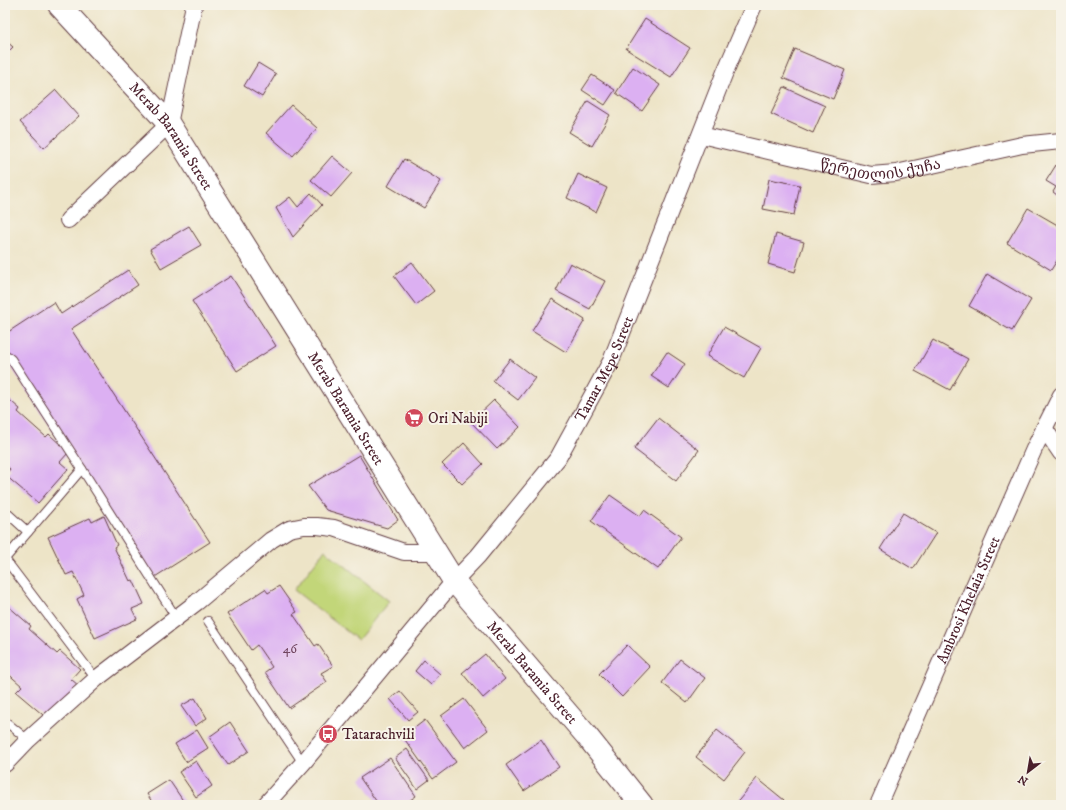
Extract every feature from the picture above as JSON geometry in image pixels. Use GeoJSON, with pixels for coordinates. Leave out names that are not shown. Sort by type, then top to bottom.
{"type":"FeatureCollection","features":[{"type":"Feature","properties":{"kind":"main road","name":"Merab Baramia Street"},"geometry":{"type":"LineString","coordinates":[[59,5],[169,124],[436,552],[642,805]]}},
{"type":"Feature","properties":{"kind":"street"},"geometry":{"type":"LineString","coordinates":[[68,220],[169,124],[194,5]]}},
{"type":"Feature","properties":{"kind":"street","name":"Tamar Mepe Street"},"geometry":{"type":"LineString","coordinates":[[265,805],[303,763],[457,578],[478,556],[558,458],[611,361],[725,72],[754,5]]}},
{"type":"Feature","properties":{"kind":"street","name":"წერეთლის ქუჩა"},"geometry":{"type":"LineString","coordinates":[[701,136],[871,175],[896,173],[1022,145],[1061,141]]}},
{"type":"Feature","properties":{"kind":"street","name":"Ambrosi Khelaia Street"},"geometry":{"type":"LineString","coordinates":[[878,805],[1044,428],[1061,395]]}},
{"type":"Feature","properties":{"kind":"street"},"geometry":{"type":"LineString","coordinates":[[1044,428],[1061,453]]}},
{"type":"Feature","properties":{"kind":"street"},"geometry":{"type":"LineString","coordinates":[[5,764],[28,740],[96,679],[177,618],[271,540],[289,529],[304,526],[334,528],[404,552],[436,552]]}},
{"type":"Feature","properties":{"kind":"lane"},"geometry":{"type":"LineString","coordinates":[[5,354],[11,360],[177,618]]}},
{"type":"Feature","properties":{"kind":"lane"},"geometry":{"type":"LineString","coordinates":[[82,469],[5,559],[96,679]]}},
{"type":"Feature","properties":{"kind":"lane"},"geometry":{"type":"LineString","coordinates":[[5,511],[28,532]]}},
{"type":"Feature","properties":{"kind":"lane"},"geometry":{"type":"LineString","coordinates":[[208,621],[303,763]]}},
{"type":"Feature","properties":{"kind":"lane"},"geometry":{"type":"LineString","coordinates":[[5,721],[28,740]]}},
{"type":"Feature","properties":{"kind":"green space"},"geometry":{"type":"Polygon","coordinates":[[[325,550],[389,601],[358,640],[294,590],[325,550]]]}},
{"type":"Feature","properties":{"kind":"building"},"geometry":{"type":"Polygon","coordinates":[[[645,19],[690,48],[671,77],[626,49],[645,19]]]}},
{"type":"Feature","properties":{"kind":"building"},"geometry":{"type":"Polygon","coordinates":[[[5,40],[13,47],[5,55],[5,40]]]}},
{"type":"Feature","properties":{"kind":"building"},"geometry":{"type":"Polygon","coordinates":[[[795,49],[845,70],[833,99],[783,78],[795,49]]]}},
{"type":"Feature","properties":{"kind":"building"},"geometry":{"type":"Polygon","coordinates":[[[258,63],[276,74],[262,97],[244,86],[258,63]]]}},
{"type":"Feature","properties":{"kind":"building"},"geometry":{"type":"Polygon","coordinates":[[[633,67],[660,85],[642,111],[616,93],[633,67]]]}},
{"type":"Feature","properties":{"kind":"building"},"geometry":{"type":"Polygon","coordinates":[[[592,75],[615,90],[605,105],[582,90],[592,75]]]}},
{"type":"Feature","properties":{"kind":"building"},"geometry":{"type":"Polygon","coordinates":[[[784,87],[825,106],[813,133],[771,114],[784,87]]]}},
{"type":"Feature","properties":{"kind":"building"},"geometry":{"type":"Polygon","coordinates":[[[56,90],[79,116],[44,148],[20,122],[56,90]]]}},
{"type":"Feature","properties":{"kind":"building"},"geometry":{"type":"Polygon","coordinates":[[[588,101],[610,115],[592,146],[569,132],[588,101]]]}},
{"type":"Feature","properties":{"kind":"building"},"geometry":{"type":"Polygon","coordinates":[[[291,105],[317,128],[293,156],[266,133],[291,105]]]}},
{"type":"Feature","properties":{"kind":"building"},"geometry":{"type":"Polygon","coordinates":[[[332,156],[352,173],[331,197],[311,180],[332,156]]]}},
{"type":"Feature","properties":{"kind":"building"},"geometry":{"type":"Polygon","coordinates":[[[404,159],[441,181],[424,208],[388,186],[404,159]]]}},
{"type":"Feature","properties":{"kind":"building"},"geometry":{"type":"Polygon","coordinates":[[[1056,165],[1061,167],[1061,198],[1053,192],[1056,187],[1046,181],[1056,165]]]}},
{"type":"Feature","properties":{"kind":"building"},"geometry":{"type":"Polygon","coordinates":[[[578,174],[607,188],[596,212],[567,198],[578,174]]]}},
{"type":"Feature","properties":{"kind":"building"},"geometry":{"type":"Polygon","coordinates":[[[769,179],[800,185],[794,215],[763,209],[769,179]]]}},
{"type":"Feature","properties":{"kind":"building"},"geometry":{"type":"Polygon","coordinates":[[[311,193],[322,205],[293,237],[276,208],[290,197],[298,207],[311,193]]]}},
{"type":"Feature","properties":{"kind":"building"},"geometry":{"type":"Polygon","coordinates":[[[1028,208],[1061,227],[1061,254],[1051,270],[1007,243],[1028,208]]]}},
{"type":"Feature","properties":{"kind":"building"},"geometry":{"type":"Polygon","coordinates":[[[189,226],[201,245],[161,268],[150,249],[189,226]]]}},
{"type":"Feature","properties":{"kind":"building"},"geometry":{"type":"Polygon","coordinates":[[[776,234],[804,242],[795,272],[768,264],[776,234]]]}},
{"type":"Feature","properties":{"kind":"building"},"geometry":{"type":"Polygon","coordinates":[[[412,262],[434,291],[416,305],[394,276],[412,262]]]}},
{"type":"Feature","properties":{"kind":"building"},"geometry":{"type":"Polygon","coordinates":[[[570,263],[605,281],[590,309],[556,291],[570,263]]]}},
{"type":"Feature","properties":{"kind":"building"},"geometry":{"type":"Polygon","coordinates":[[[128,270],[138,285],[71,329],[210,542],[150,580],[68,453],[60,462],[68,469],[38,503],[5,475],[10,469],[5,464],[5,396],[20,409],[18,412],[46,437],[49,434],[64,448],[5,357],[5,334],[54,302],[61,314],[128,270]]]}},
{"type":"Feature","properties":{"kind":"building"},"geometry":{"type":"Polygon","coordinates":[[[987,274],[1031,300],[1012,331],[969,306],[987,274]]]}},
{"type":"Feature","properties":{"kind":"building"},"geometry":{"type":"Polygon","coordinates":[[[231,276],[276,346],[237,371],[192,301],[231,276]]]}},
{"type":"Feature","properties":{"kind":"building"},"geometry":{"type":"Polygon","coordinates":[[[552,299],[585,320],[566,352],[532,331],[552,299]]]}},
{"type":"Feature","properties":{"kind":"building"},"geometry":{"type":"Polygon","coordinates":[[[724,327],[761,348],[744,378],[707,356],[724,327]]]}},
{"type":"Feature","properties":{"kind":"building"},"geometry":{"type":"Polygon","coordinates":[[[933,340],[968,359],[950,390],[915,371],[933,340]]]}},
{"type":"Feature","properties":{"kind":"building"},"geometry":{"type":"Polygon","coordinates":[[[667,352],[685,364],[669,388],[651,376],[667,352]]]}},
{"type":"Feature","properties":{"kind":"building"},"geometry":{"type":"Polygon","coordinates":[[[510,359],[535,378],[518,400],[493,381],[510,359]]]}},
{"type":"Feature","properties":{"kind":"building"},"geometry":{"type":"Polygon","coordinates":[[[494,400],[520,427],[497,449],[471,422],[494,400]]]}},
{"type":"Feature","properties":{"kind":"building"},"geometry":{"type":"Polygon","coordinates":[[[658,418],[699,450],[676,481],[634,449],[658,418]]]}},
{"type":"Feature","properties":{"kind":"building"},"geometry":{"type":"Polygon","coordinates":[[[464,443],[483,464],[462,484],[442,464],[464,443]]]}},
{"type":"Feature","properties":{"kind":"building"},"geometry":{"type":"Polygon","coordinates":[[[359,455],[398,520],[387,528],[326,510],[308,486],[359,455]]]}},
{"type":"Feature","properties":{"kind":"building"},"geometry":{"type":"Polygon","coordinates":[[[610,495],[640,516],[644,510],[681,537],[658,569],[591,521],[610,495]]]}},
{"type":"Feature","properties":{"kind":"building"},"geometry":{"type":"Polygon","coordinates":[[[903,513],[936,533],[913,569],[880,549],[903,513]]]}},
{"type":"Feature","properties":{"kind":"building"},"geometry":{"type":"Polygon","coordinates":[[[104,516],[117,545],[114,547],[130,581],[133,580],[144,604],[132,609],[137,619],[95,638],[77,599],[84,595],[73,572],[66,575],[48,537],[90,518],[92,522],[104,516]]]}},
{"type":"Feature","properties":{"kind":"building"},"geometry":{"type":"Polygon","coordinates":[[[279,586],[297,612],[293,614],[315,646],[318,644],[333,666],[321,673],[327,682],[289,708],[265,672],[272,667],[257,645],[251,650],[227,614],[265,589],[268,593],[279,586]]]}},
{"type":"Feature","properties":{"kind":"building"},"geometry":{"type":"Polygon","coordinates":[[[7,605],[31,626],[29,629],[57,654],[60,651],[80,669],[71,679],[79,686],[49,720],[16,692],[22,686],[5,671],[5,608],[7,605]]]}},
{"type":"Feature","properties":{"kind":"building"},"geometry":{"type":"Polygon","coordinates":[[[627,645],[650,667],[622,697],[599,674],[627,645]]]}},
{"type":"Feature","properties":{"kind":"building"},"geometry":{"type":"Polygon","coordinates":[[[485,654],[505,679],[483,698],[462,673],[485,654]]]}},
{"type":"Feature","properties":{"kind":"building"},"geometry":{"type":"Polygon","coordinates":[[[680,659],[705,678],[687,703],[662,683],[680,659]]]}},
{"type":"Feature","properties":{"kind":"building"},"geometry":{"type":"Polygon","coordinates":[[[424,660],[440,674],[431,685],[415,671],[424,660]]]}},
{"type":"Feature","properties":{"kind":"building"},"geometry":{"type":"Polygon","coordinates":[[[400,691],[418,712],[408,720],[390,699],[400,691]]]}},
{"type":"Feature","properties":{"kind":"building"},"geometry":{"type":"Polygon","coordinates":[[[195,698],[207,718],[195,726],[181,706],[195,698]]]}},
{"type":"Feature","properties":{"kind":"building"},"geometry":{"type":"Polygon","coordinates":[[[464,699],[488,730],[465,748],[441,716],[464,699]]]}},
{"type":"Feature","properties":{"kind":"building"},"geometry":{"type":"Polygon","coordinates":[[[425,720],[456,762],[433,779],[403,737],[425,720]]]}},
{"type":"Feature","properties":{"kind":"building"},"geometry":{"type":"Polygon","coordinates":[[[230,722],[249,751],[228,765],[209,737],[230,722]]]}},
{"type":"Feature","properties":{"kind":"building"},"geometry":{"type":"Polygon","coordinates":[[[197,730],[208,748],[186,762],[175,744],[197,730]]]}},
{"type":"Feature","properties":{"kind":"building"},"geometry":{"type":"Polygon","coordinates":[[[717,730],[745,752],[724,779],[696,757],[717,730]]]}},
{"type":"Feature","properties":{"kind":"building"},"geometry":{"type":"Polygon","coordinates":[[[541,740],[559,767],[524,791],[506,765],[541,740]]]}},
{"type":"Feature","properties":{"kind":"building"},"geometry":{"type":"Polygon","coordinates":[[[407,749],[429,780],[417,789],[395,758],[407,749]]]}},
{"type":"Feature","properties":{"kind":"building"},"geometry":{"type":"Polygon","coordinates":[[[390,758],[416,796],[403,805],[379,805],[360,778],[390,758]]]}},
{"type":"Feature","properties":{"kind":"building"},"geometry":{"type":"Polygon","coordinates":[[[196,761],[212,786],[196,797],[179,772],[196,761]]]}},
{"type":"Feature","properties":{"kind":"building"},"geometry":{"type":"Polygon","coordinates":[[[757,778],[784,800],[780,805],[735,805],[757,778]]]}},
{"type":"Feature","properties":{"kind":"building"},"geometry":{"type":"Polygon","coordinates":[[[169,780],[186,805],[154,805],[147,794],[169,780]]]}},
{"type":"Feature","properties":{"kind":"place","name":"Ori Nabiji"},"geometry":{"type":"Point","coordinates":[414,418]}},
{"type":"Feature","properties":{"kind":"place","name":"Tatarachvili"},"geometry":{"type":"Point","coordinates":[328,734]}}]}
